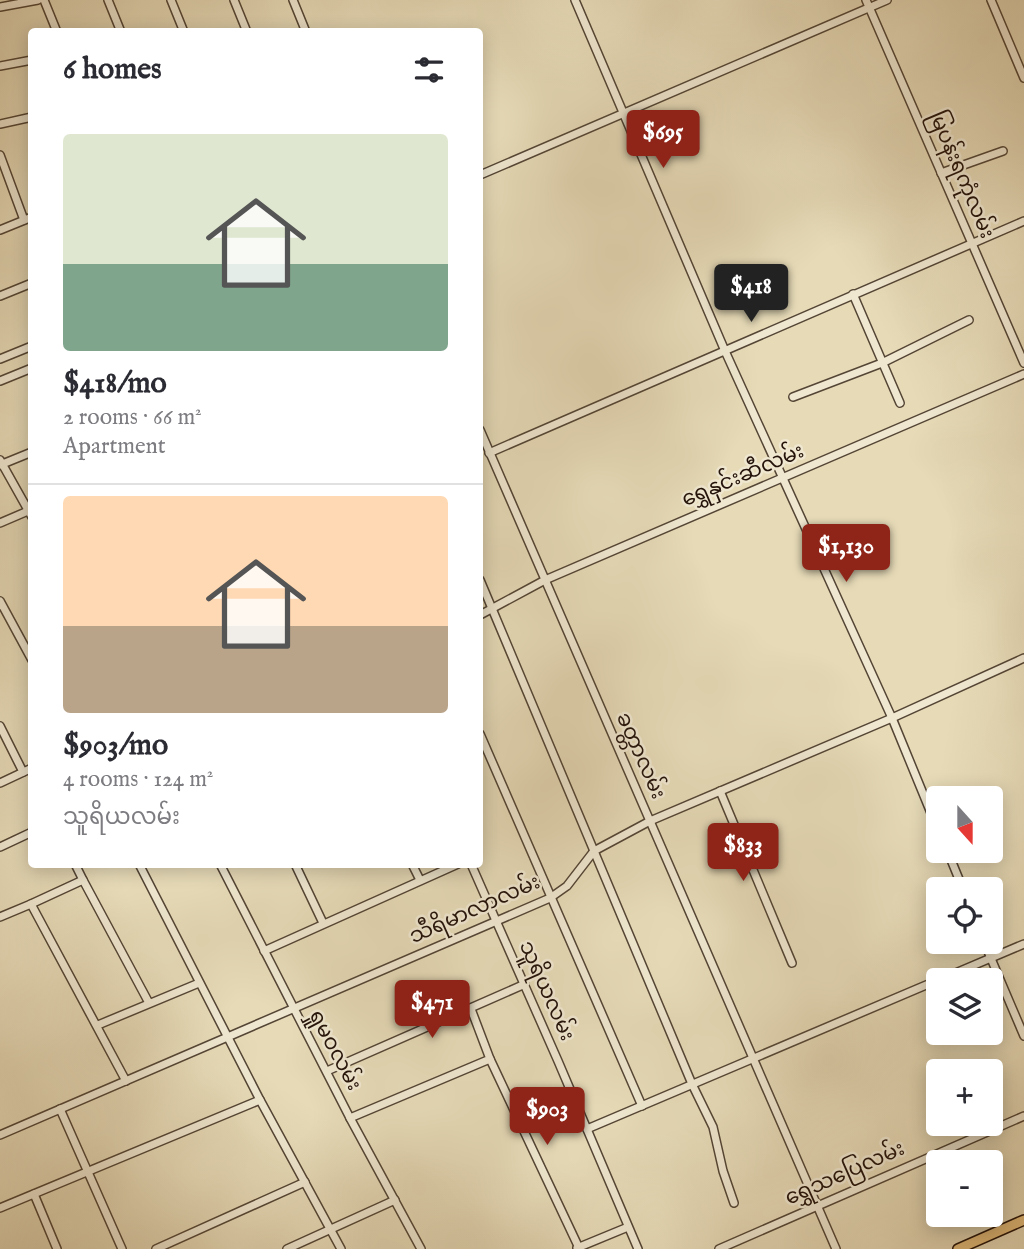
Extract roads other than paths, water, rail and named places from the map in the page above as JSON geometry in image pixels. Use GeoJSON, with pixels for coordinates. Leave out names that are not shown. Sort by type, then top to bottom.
{"type":"FeatureCollection","features":[{"type":"Feature","properties":{"kind":"main road"},"geometry":{"type":"LineString","coordinates":[[958,1249],[1024,1220]]}},
{"type":"Feature","properties":{"kind":"street"},"geometry":{"type":"LineString","coordinates":[[0,6],[38,0]]}},
{"type":"Feature","properties":{"kind":"street"},"geometry":{"type":"LineString","coordinates":[[44,0],[55,28]]}},
{"type":"Feature","properties":{"kind":"street"},"geometry":{"type":"LineString","coordinates":[[108,0],[120,28]]}},
{"type":"Feature","properties":{"kind":"street"},"geometry":{"type":"LineString","coordinates":[[171,0],[182,28]]}},
{"type":"Feature","properties":{"kind":"street"},"geometry":{"type":"LineString","coordinates":[[234,0],[245,28]]}},
{"type":"Feature","properties":{"kind":"street"},"geometry":{"type":"LineString","coordinates":[[293,0],[304,28]]}},
{"type":"Feature","properties":{"kind":"street"},"geometry":{"type":"LineString","coordinates":[[575,0],[725,351],[892,718],[926,801]]}},
{"type":"Feature","properties":{"kind":"street"},"geometry":{"type":"LineString","coordinates":[[483,174],[868,4],[887,0]]}},
{"type":"Feature","properties":{"kind":"street"},"geometry":{"type":"LineString","coordinates":[[991,0],[1024,78]]}},
{"type":"Feature","properties":{"kind":"street","name":"မြပန်းရကုံလမ်း"},"geometry":{"type":"LineString","coordinates":[[868,4],[1024,363]]}},
{"type":"Feature","properties":{"kind":"street"},"geometry":{"type":"LineString","coordinates":[[0,66],[28,61]]}},
{"type":"Feature","properties":{"kind":"street"},"geometry":{"type":"LineString","coordinates":[[0,124],[28,118]]}},
{"type":"Feature","properties":{"kind":"street"},"geometry":{"type":"LineString","coordinates":[[941,173],[1003,150]]}},
{"type":"Feature","properties":{"kind":"street"},"geometry":{"type":"LineString","coordinates":[[0,155],[28,218],[0,230]]}},
{"type":"Feature","properties":{"kind":"street"},"geometry":{"type":"LineString","coordinates":[[489,453],[1024,221]]}},
{"type":"Feature","properties":{"kind":"street"},"geometry":{"type":"LineString","coordinates":[[0,296],[28,285]]}},
{"type":"Feature","properties":{"kind":"street"},"geometry":{"type":"LineString","coordinates":[[853,295],[900,403]]}},
{"type":"Feature","properties":{"kind":"street"},"geometry":{"type":"LineString","coordinates":[[793,397],[882,363],[969,320]]}},
{"type":"Feature","properties":{"kind":"street"},"geometry":{"type":"LineString","coordinates":[[0,359],[28,348]]}},
{"type":"Feature","properties":{"kind":"street"},"geometry":{"type":"LineString","coordinates":[[0,381],[28,370]]}},
{"type":"Feature","properties":{"kind":"street","name":"ရွှေနှင်းဆီလမ်း"},"geometry":{"type":"LineString","coordinates":[[483,614],[545,580],[1024,374]]}},
{"type":"Feature","properties":{"kind":"street","name":"ခတ္တာလမ်း"},"geometry":{"type":"LineString","coordinates":[[483,438],[836,1249]]}},
{"type":"Feature","properties":{"kind":"street"},"geometry":{"type":"LineString","coordinates":[[28,453],[1,463],[28,510]]}},
{"type":"Feature","properties":{"kind":"street"},"geometry":{"type":"LineString","coordinates":[[0,523],[28,515]]}},
{"type":"Feature","properties":{"kind":"street"},"geometry":{"type":"LineString","coordinates":[[483,587],[692,1084],[713,1127],[734,1203]]}},
{"type":"Feature","properties":{"kind":"street"},"geometry":{"type":"LineString","coordinates":[[0,601],[28,653]]}},
{"type":"Feature","properties":{"kind":"street","name":"သီရိမာလာလမ်း"},"geometry":{"type":"LineString","coordinates":[[0,1135],[550,898],[567,886],[594,851],[650,821],[892,718],[1024,658]]}},
{"type":"Feature","properties":{"kind":"street"},"geometry":{"type":"LineString","coordinates":[[0,726],[23,772]]}},
{"type":"Feature","properties":{"kind":"street"},"geometry":{"type":"LineString","coordinates":[[483,741],[642,1106]]}},
{"type":"Feature","properties":{"kind":"street"},"geometry":{"type":"LineString","coordinates":[[0,783],[28,770]]}},
{"type":"Feature","properties":{"kind":"street"},"geometry":{"type":"LineString","coordinates":[[720,791],[792,963]]}},
{"type":"Feature","properties":{"kind":"street"},"geometry":{"type":"LineString","coordinates":[[0,847],[28,834]]}},
{"type":"Feature","properties":{"kind":"street"},"geometry":{"type":"LineString","coordinates":[[77,868],[149,1003]]}},
{"type":"Feature","properties":{"kind":"street"},"geometry":{"type":"LineString","coordinates":[[141,868],[227,1038],[341,1249]]}},
{"type":"Feature","properties":{"kind":"street","name":"ရှုမဝလမ်း"},"geometry":{"type":"LineString","coordinates":[[222,868],[350,1118],[421,1249]]}},
{"type":"Feature","properties":{"kind":"street"},"geometry":{"type":"LineString","coordinates":[[297,868],[323,923]]}},
{"type":"Feature","properties":{"kind":"street"},"geometry":{"type":"LineString","coordinates":[[414,868],[420,880]]}},
{"type":"Feature","properties":{"kind":"street"},"geometry":{"type":"LineString","coordinates":[[264,951],[448,868]]}},
{"type":"Feature","properties":{"kind":"street","name":"သူရိယလမ်း"},"geometry":{"type":"LineString","coordinates":[[473,868],[638,1249]]}},
{"type":"Feature","properties":{"kind":"street"},"geometry":{"type":"LineString","coordinates":[[0,917],[83,880]]}},
{"type":"Feature","properties":{"kind":"street"},"geometry":{"type":"LineString","coordinates":[[32,904],[127,1081]]}},
{"type":"Feature","properties":{"kind":"street"},"geometry":{"type":"LineString","coordinates":[[967,968],[1024,944]]}},
{"type":"Feature","properties":{"kind":"street"},"geometry":{"type":"LineString","coordinates":[[989,954],[1024,1036]]}},
{"type":"Feature","properties":{"kind":"street"},"geometry":{"type":"LineString","coordinates":[[98,1025],[199,982]]}},
{"type":"Feature","properties":{"kind":"street"},"geometry":{"type":"LineString","coordinates":[[327,1071],[525,984]]}},
{"type":"Feature","properties":{"kind":"street"},"geometry":{"type":"LineString","coordinates":[[587,1129],[926,985]]}},
{"type":"Feature","properties":{"kind":"street"},"geometry":{"type":"LineString","coordinates":[[471,1009],[490,1059],[577,1248],[628,1227]]}},
{"type":"Feature","properties":{"kind":"street"},"geometry":{"type":"LineString","coordinates":[[350,1118],[490,1059]]}},
{"type":"Feature","properties":{"kind":"street"},"geometry":{"type":"LineString","coordinates":[[0,1208],[260,1100]]}},
{"type":"Feature","properties":{"kind":"street"},"geometry":{"type":"LineString","coordinates":[[60,1109],[122,1249]]}},
{"type":"Feature","properties":{"kind":"street","name":"ရွှေသပြေလမ်း"},"geometry":{"type":"LineString","coordinates":[[719,1249],[1024,1116]]}},
{"type":"Feature","properties":{"kind":"street"},"geometry":{"type":"LineString","coordinates":[[156,1249],[305,1182]]}},
{"type":"Feature","properties":{"kind":"street"},"geometry":{"type":"LineString","coordinates":[[34,1194],[57,1249]]}},
{"type":"Feature","properties":{"kind":"street"},"geometry":{"type":"LineString","coordinates":[[287,1249],[396,1200]]}}]}
